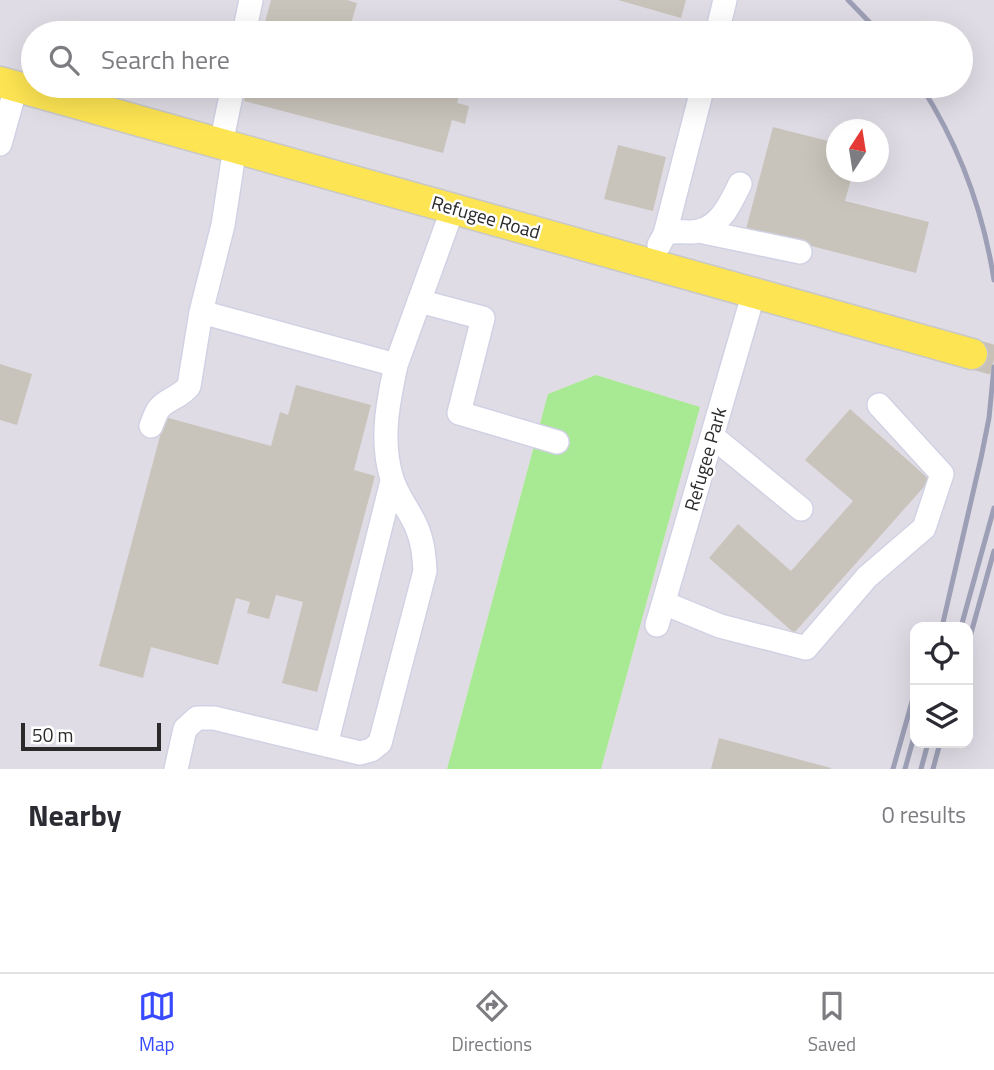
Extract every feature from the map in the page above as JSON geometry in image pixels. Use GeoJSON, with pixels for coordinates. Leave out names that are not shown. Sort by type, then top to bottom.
{"type":"FeatureCollection","features":[{"type":"Feature","properties":{"kind":"main road","name":"Refugee Road"},"geometry":{"type":"LineString","coordinates":[[58,98],[972,354]]}},
{"type":"Feature","properties":{"kind":"street"},"geometry":{"type":"LineString","coordinates":[[247,21],[251,0]]}},
{"type":"Feature","properties":{"kind":"street"},"geometry":{"type":"LineString","coordinates":[[720,21],[726,0]]}},
{"type":"Feature","properties":{"kind":"street"},"geometry":{"type":"LineString","coordinates":[[0,144],[8,84]]}},
{"type":"Feature","properties":{"kind":"street"},"geometry":{"type":"LineString","coordinates":[[151,426],[158,409],[183,394],[189,386],[201,312],[223,225],[232,98]]}},
{"type":"Feature","properties":{"kind":"street"},"geometry":{"type":"LineString","coordinates":[[650,263],[665,234],[700,98]]}},
{"type":"Feature","properties":{"kind":"street"},"geometry":{"type":"LineString","coordinates":[[699,231],[712,224],[727,210],[740,184]]}},
{"type":"Feature","properties":{"kind":"street"},"geometry":{"type":"LineString","coordinates":[[176,769],[185,729],[197,718],[214,718],[360,753],[371,750],[380,743],[425,571],[424,549],[417,528],[392,481],[386,453],[388,403],[396,365],[453,208]]}},
{"type":"Feature","properties":{"kind":"street"},"geometry":{"type":"LineString","coordinates":[[665,234],[672,231],[699,231],[800,252]]}},
{"type":"Feature","properties":{"kind":"street","name":"Refugee Park"},"geometry":{"type":"LineString","coordinates":[[657,625],[754,292]]}},
{"type":"Feature","properties":{"kind":"street"},"geometry":{"type":"LineString","coordinates":[[419,301],[483,318],[459,413],[557,442]]}},
{"type":"Feature","properties":{"kind":"street"},"geometry":{"type":"LineString","coordinates":[[201,312],[396,365]]}},
{"type":"Feature","properties":{"kind":"street"},"geometry":{"type":"LineString","coordinates":[[664,603],[720,626],[806,648],[867,577],[924,528],[942,474],[879,405]]}},
{"type":"Feature","properties":{"kind":"street"},"geometry":{"type":"LineString","coordinates":[[712,436],[801,509]]}},
{"type":"Feature","properties":{"kind":"street"},"geometry":{"type":"LineString","coordinates":[[326,745],[392,481]]}},
{"type":"Feature","properties":{"kind":"shaded area"},"geometry":{"type":"Polygon","coordinates":[[[0,0],[994,0],[994,769],[601,769],[700,407],[596,375],[548,394],[447,769],[0,769],[0,0]]]}},
{"type":"Feature","properties":{"kind":"green space"},"geometry":{"type":"Polygon","coordinates":[[[596,375],[700,407],[601,769],[447,769],[548,394],[596,375]]]}},
{"type":"Feature","properties":{"kind":"building"},"geometry":{"type":"Polygon","coordinates":[[[271,0],[347,0],[357,3],[352,21],[265,21],[271,0]]]}},
{"type":"Feature","properties":{"kind":"building"},"geometry":{"type":"Polygon","coordinates":[[[618,0],[686,0],[681,18],[618,0]]]}},
{"type":"Feature","properties":{"kind":"building"},"geometry":{"type":"Polygon","coordinates":[[[245,98],[458,98],[457,103],[469,106],[465,124],[452,120],[443,153],[244,101],[245,98]]]}},
{"type":"Feature","properties":{"kind":"building"},"geometry":{"type":"Polygon","coordinates":[[[773,127],[826,140],[826,182],[850,182],[845,201],[929,222],[916,273],[746,229],[773,127]]]}},
{"type":"Feature","properties":{"kind":"building"},"geometry":{"type":"Polygon","coordinates":[[[618,145],[666,157],[653,211],[604,199],[618,145]]]}},
{"type":"Feature","properties":{"kind":"building"},"geometry":{"type":"Polygon","coordinates":[[[0,364],[32,374],[17,425],[0,420],[0,364]]]}},
{"type":"Feature","properties":{"kind":"building"},"geometry":{"type":"Polygon","coordinates":[[[296,385],[371,405],[354,470],[375,476],[317,692],[282,683],[303,602],[276,595],[269,619],[247,613],[250,602],[236,598],[218,665],[151,647],[143,678],[99,666],[165,417],[271,446],[280,412],[288,415],[296,385]]]}},
{"type":"Feature","properties":{"kind":"building"},"geometry":{"type":"Polygon","coordinates":[[[850,409],[930,480],[794,633],[709,558],[738,524],[791,571],[853,501],[805,460],[850,409]]]}},
{"type":"Feature","properties":{"kind":"building"},"geometry":{"type":"Polygon","coordinates":[[[719,738],[831,768],[711,769],[719,738]]]}},
{"type":"Feature","properties":{"kind":"tunnel"},"geometry":{"type":"LineString","coordinates":[[972,354],[994,360]]}},
{"type":"Feature","properties":{"kind":"railway"},"geometry":{"type":"LineString","coordinates":[[848,0],[868,21]]}},
{"type":"Feature","properties":{"kind":"railway"},"geometry":{"type":"LineString","coordinates":[[929,98],[968,179],[983,228],[994,280]]}},
{"type":"Feature","properties":{"kind":"railway"},"geometry":{"type":"LineString","coordinates":[[943,622],[989,418],[994,367]]}},
{"type":"Feature","properties":{"kind":"railway"},"geometry":{"type":"LineString","coordinates":[[962,622],[994,508]]}},
{"type":"Feature","properties":{"kind":"railway"},"geometry":{"type":"LineString","coordinates":[[973,626],[994,551]]}},
{"type":"Feature","properties":{"kind":"railway"},"geometry":{"type":"LineString","coordinates":[[893,769],[910,709]]}},
{"type":"Feature","properties":{"kind":"railway"},"geometry":{"type":"LineString","coordinates":[[905,769],[911,748]]}},
{"type":"Feature","properties":{"kind":"railway"},"geometry":{"type":"LineString","coordinates":[[921,769],[927,748]]}},
{"type":"Feature","properties":{"kind":"railway"},"geometry":{"type":"LineString","coordinates":[[933,769],[939,748]]}}]}
